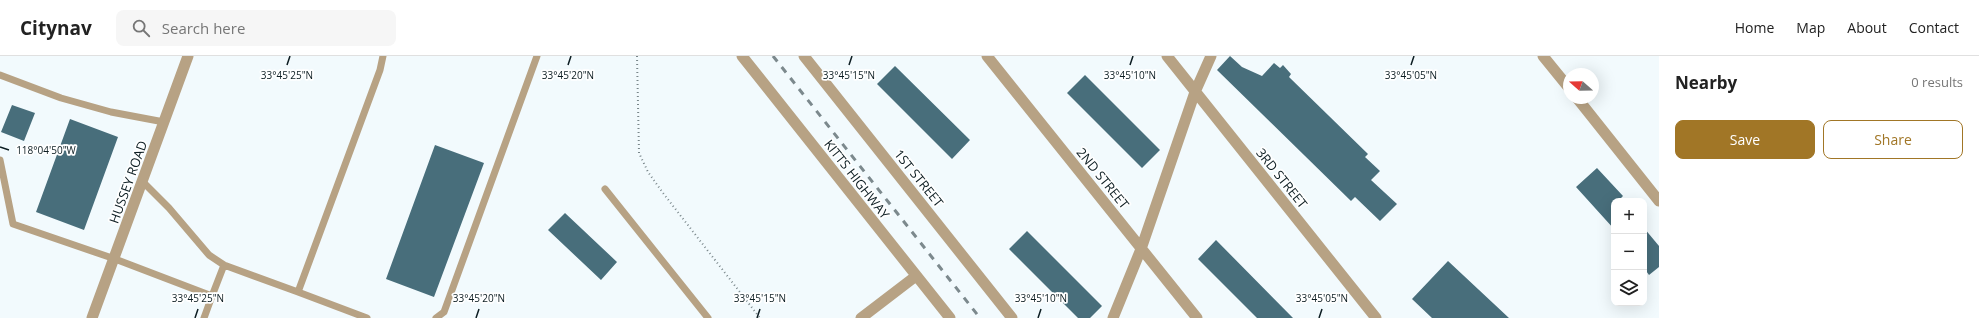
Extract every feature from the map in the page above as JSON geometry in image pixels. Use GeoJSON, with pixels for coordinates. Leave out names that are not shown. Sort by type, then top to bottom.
{"type":"FeatureCollection","features":[{"type":"Feature","properties":{"kind":"street","name":"HUSSEY ROAD"},"geometry":{"type":"LineString","coordinates":[[92,318],[115,259],[188,56]]}},
{"type":"Feature","properties":{"kind":"street","name":"KITTS HIGHWAY"},"geometry":{"type":"LineString","coordinates":[[742,56],[950,318]]}},
{"type":"Feature","properties":{"kind":"street","name":"1ST STREET"},"geometry":{"type":"LineString","coordinates":[[804,56],[1012,318]]}},
{"type":"Feature","properties":{"kind":"street","name":"2ND STREET"},"geometry":{"type":"LineString","coordinates":[[987,56],[1197,318]]}},
{"type":"Feature","properties":{"kind":"street","name":"3RD STREET"},"geometry":{"type":"LineString","coordinates":[[1167,56],[1376,318]]}},
{"type":"Feature","properties":{"kind":"street"},"geometry":{"type":"LineString","coordinates":[[1113,318],[1141,249],[1195,92],[1211,56]]}},
{"type":"Feature","properties":{"kind":"street"},"geometry":{"type":"LineString","coordinates":[[1543,56],[1563,81]]}},
{"type":"Feature","properties":{"kind":"street"},"geometry":{"type":"LineString","coordinates":[[1582,104],[1659,201]]}},
{"type":"Feature","properties":{"kind":"street"},"geometry":{"type":"LineString","coordinates":[[861,318],[916,276]]}},
{"type":"Feature","properties":{"kind":"lane"},"geometry":{"type":"LineString","coordinates":[[298,292],[380,70],[383,56]]}},
{"type":"Feature","properties":{"kind":"lane"},"geometry":{"type":"LineString","coordinates":[[436,318],[444,312],[537,56]]}},
{"type":"Feature","properties":{"kind":"lane"},"geometry":{"type":"LineString","coordinates":[[0,75],[67,100],[111,112],[164,122]]}},
{"type":"Feature","properties":{"kind":"lane"},"geometry":{"type":"LineString","coordinates":[[0,160],[13,224],[115,259],[212,296]]}},
{"type":"Feature","properties":{"kind":"lane"},"geometry":{"type":"LineString","coordinates":[[143,182],[169,208],[209,255],[224,265],[367,318]]}},
{"type":"Feature","properties":{"kind":"lane"},"geometry":{"type":"LineString","coordinates":[[605,189],[708,318]]}},
{"type":"Feature","properties":{"kind":"lane"},"geometry":{"type":"LineString","coordinates":[[204,318],[224,265]]}},
{"type":"Feature","properties":{"kind":"path"},"geometry":{"type":"LineString","coordinates":[[637,56],[639,153],[643,164],[663,193],[760,318]]}},
{"type":"Feature","properties":{"kind":"building"},"geometry":{"type":"Polygon","coordinates":[[[1230,56],[1242,67],[1262,76],[1274,63],[1280,68],[1283,65],[1291,74],[1289,77],[1368,154],[1365,157],[1380,171],[1371,180],[1397,204],[1380,221],[1355,197],[1351,201],[1217,70],[1230,56]]]}},
{"type":"Feature","properties":{"kind":"building"},"geometry":{"type":"Polygon","coordinates":[[[895,66],[970,140],[952,159],[877,84],[895,66]]]}},
{"type":"Feature","properties":{"kind":"building"},"geometry":{"type":"Polygon","coordinates":[[[1085,75],[1160,150],[1142,168],[1067,93],[1085,75]]]}},
{"type":"Feature","properties":{"kind":"building"},"geometry":{"type":"Polygon","coordinates":[[[12,105],[35,113],[24,141],[1,132],[12,105]]]}},
{"type":"Feature","properties":{"kind":"building"},"geometry":{"type":"Polygon","coordinates":[[[70,119],[118,137],[84,230],[36,212],[70,119]]]}},
{"type":"Feature","properties":{"kind":"building"},"geometry":{"type":"Polygon","coordinates":[[[435,145],[484,163],[434,297],[386,279],[435,145]]]}},
{"type":"Feature","properties":{"kind":"building"},"geometry":{"type":"Polygon","coordinates":[[[1597,168],[1623,196],[1621,198],[1611,198],[1611,226],[1576,187],[1597,168]]]}},
{"type":"Feature","properties":{"kind":"building"},"geometry":{"type":"Polygon","coordinates":[[[565,213],[617,262],[601,280],[548,230],[565,213]]]}},
{"type":"Feature","properties":{"kind":"building"},"geometry":{"type":"Polygon","coordinates":[[[1027,231],[1102,306],[1090,318],[1078,318],[1009,249],[1027,231]]]}},
{"type":"Feature","properties":{"kind":"building"},"geometry":{"type":"Polygon","coordinates":[[[1647,232],[1659,246],[1659,267],[1649,275],[1647,272],[1647,232]]]}},
{"type":"Feature","properties":{"kind":"building"},"geometry":{"type":"Polygon","coordinates":[[[1216,240],[1293,318],[1257,318],[1198,259],[1216,240]]]}},
{"type":"Feature","properties":{"kind":"building"},"geometry":{"type":"Polygon","coordinates":[[[1448,261],[1509,318],[1432,318],[1412,299],[1448,261]]]}},
{"type":"Feature","properties":{"kind":"railway"},"geometry":{"type":"LineString","coordinates":[[773,56],[980,318]]}}]}
